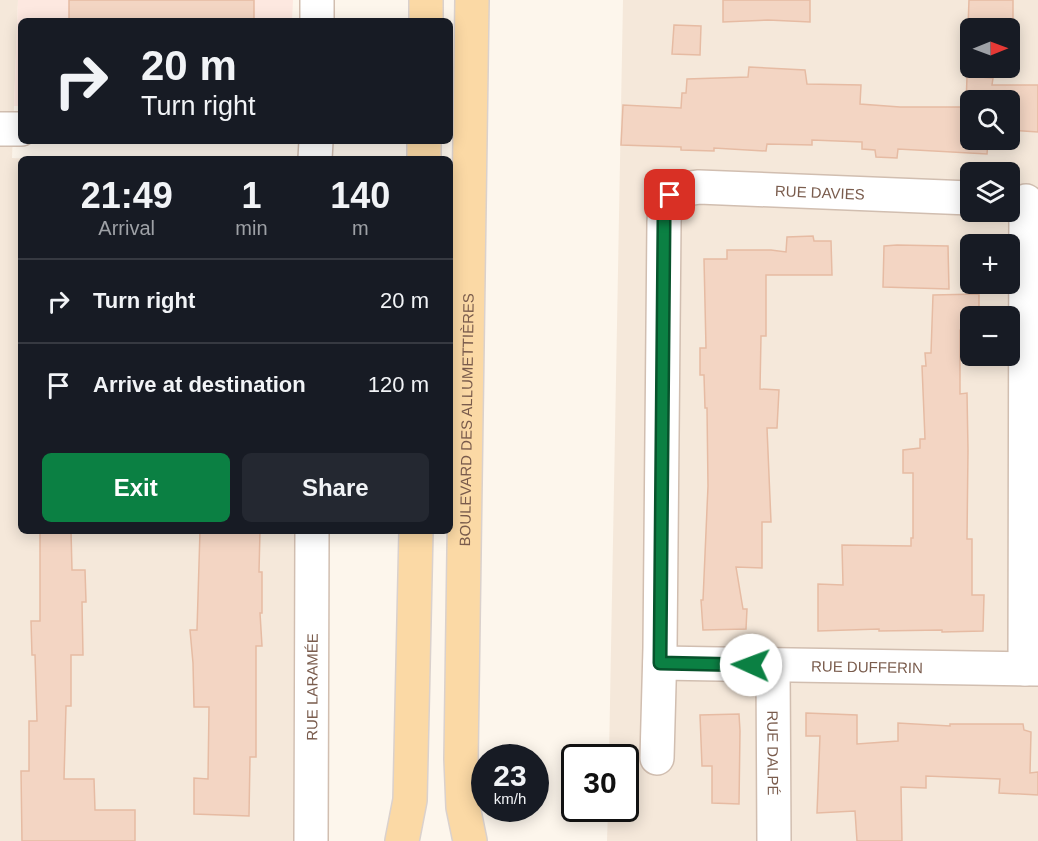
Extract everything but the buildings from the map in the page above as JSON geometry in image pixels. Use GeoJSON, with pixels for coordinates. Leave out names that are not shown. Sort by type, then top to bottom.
{"type":"FeatureCollection","features":[{"type":"Feature","properties":{"kind":"main road"},"geometry":{"type":"LineString","coordinates":[[426,0],[426,18]]}},
{"type":"Feature","properties":{"kind":"main road","name":"BOULEVARD DES ALLUMETTIÈRES"},"geometry":{"type":"LineString","coordinates":[[471,841],[463,807],[461,759],[472,0]]}},
{"type":"Feature","properties":{"kind":"main road"},"geometry":{"type":"LineString","coordinates":[[402,841],[410,800],[416,534]]}},
{"type":"Feature","properties":{"kind":"street"},"geometry":{"type":"LineString","coordinates":[[317,0],[317,18]]}},
{"type":"Feature","properties":{"kind":"street"},"geometry":{"type":"LineString","coordinates":[[0,129],[18,129]]}},
{"type":"Feature","properties":{"kind":"street","name":"RUE DAVIES"},"geometry":{"type":"LineString","coordinates":[[660,663],[664,207],[670,195],[686,188],[699,187],[960,198]]}},
{"type":"Feature","properties":{"kind":"street"},"geometry":{"type":"LineString","coordinates":[[1024,201],[1032,669]]}},
{"type":"Feature","properties":{"kind":"street","name":"RUE LARAMÉE"},"geometry":{"type":"LineString","coordinates":[[311,841],[312,534]]}},
{"type":"Feature","properties":{"kind":"street"},"geometry":{"type":"LineString","coordinates":[[657,758],[660,663]]}},
{"type":"Feature","properties":{"kind":"street","name":"RUE DUFFERIN"},"geometry":{"type":"LineString","coordinates":[[660,663],[1032,669]]}},
{"type":"Feature","properties":{"kind":"street","name":"RUE DALPÉ"},"geometry":{"type":"LineString","coordinates":[[773,666],[774,841]]}},
{"type":"Feature","properties":{"kind":"shaded area"},"geometry":{"type":"Polygon","coordinates":[[[0,0],[18,0],[12,158],[18,158],[18,534],[294,534],[293,841],[0,841],[0,0]]]}},
{"type":"Feature","properties":{"kind":"shaded area"},"geometry":{"type":"Polygon","coordinates":[[[18,0],[293,0],[292,18],[18,18],[18,106],[14,106],[18,0]]]}},
{"type":"Feature","properties":{"kind":"shaded area"},"geometry":{"type":"Polygon","coordinates":[[[623,0],[1038,0],[1038,841],[607,841],[608,822],[639,822],[639,744],[609,744],[623,0]]]}},
{"type":"Feature","properties":{"kind":"route"},"geometry":{"type":"LineString","coordinates":[[670,195],[664,207],[660,663],[751,665]]}}]}
